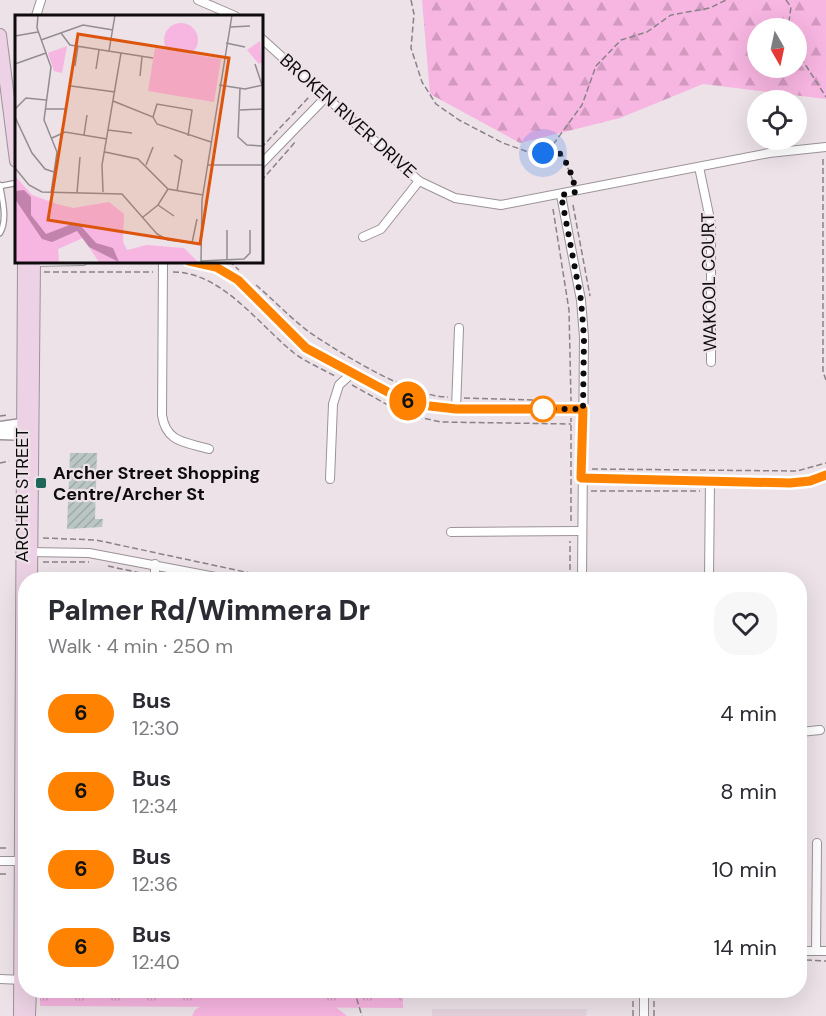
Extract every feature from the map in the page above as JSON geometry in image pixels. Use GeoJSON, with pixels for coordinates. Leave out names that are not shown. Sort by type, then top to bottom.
{"type":"FeatureCollection","features":[{"type":"Feature","properties":{"kind":"main road"},"geometry":{"type":"LineString","coordinates":[[0,34],[13,88],[15,109]]}},
{"type":"Feature","properties":{"kind":"main road"},"geometry":{"type":"LineString","coordinates":[[13,88],[15,137]]}},
{"type":"Feature","properties":{"kind":"main road","name":"ARCHER STREET"},"geometry":{"type":"LineString","coordinates":[[26,572],[29,262]]}},
{"type":"Feature","properties":{"kind":"main road","name":"ARCHER STREET"},"geometry":{"type":"LineString","coordinates":[[27,552],[30,572]]}},
{"type":"Feature","properties":{"kind":"main road","name":"ARCHER STREET"},"geometry":{"type":"LineString","coordinates":[[20,1016],[21,998]]}},
{"type":"Feature","properties":{"kind":"main road"},"geometry":{"type":"LineString","coordinates":[[29,1016],[30,998]]}},
{"type":"Feature","properties":{"kind":"street"},"geometry":{"type":"LineString","coordinates":[[36,15],[40,0]]}},
{"type":"Feature","properties":{"kind":"street"},"geometry":{"type":"LineString","coordinates":[[198,0],[233,15]]}},
{"type":"Feature","properties":{"kind":"street","name":"BROKEN RIVER DRIVE"},"geometry":{"type":"LineString","coordinates":[[262,39],[419,181],[455,198],[486,205],[517,204],[770,153],[826,147]]}},
{"type":"Feature","properties":{"kind":"street"},"geometry":{"type":"LineString","coordinates":[[262,163],[326,97]]}},
{"type":"Feature","properties":{"kind":"street","name":"WAKOOL COURT"},"geometry":{"type":"LineString","coordinates":[[699,167],[711,224],[711,362]]}},
{"type":"Feature","properties":{"kind":"street"},"geometry":{"type":"LineString","coordinates":[[363,237],[381,229],[419,181]]}},
{"type":"Feature","properties":{"kind":"street"},"geometry":{"type":"LineString","coordinates":[[561,195],[581,300],[584,337],[582,572]]}},
{"type":"Feature","properties":{"kind":"street"},"geometry":{"type":"LineString","coordinates":[[163,262],[162,416],[164,429],[175,439],[209,449]]}},
{"type":"Feature","properties":{"kind":"street"},"geometry":{"type":"LineString","coordinates":[[199,262],[218,264],[238,280],[306,348],[399,398],[421,405],[456,409],[583,409]]}},
{"type":"Feature","properties":{"kind":"street"},"geometry":{"type":"LineString","coordinates":[[456,409],[459,328]]}},
{"type":"Feature","properties":{"kind":"street"},"geometry":{"type":"LineString","coordinates":[[330,479],[333,404],[339,385],[352,373]]}},
{"type":"Feature","properties":{"kind":"street"},"geometry":{"type":"LineString","coordinates":[[0,427],[27,429]]}},
{"type":"Feature","properties":{"kind":"street"},"geometry":{"type":"LineString","coordinates":[[0,434],[27,429]]}},
{"type":"Feature","properties":{"kind":"street"},"geometry":{"type":"LineString","coordinates":[[581,478],[790,483],[810,481],[826,475]]}},
{"type":"Feature","properties":{"kind":"street"},"geometry":{"type":"LineString","coordinates":[[709,572],[710,481]]}},
{"type":"Feature","properties":{"kind":"street"},"geometry":{"type":"LineString","coordinates":[[451,532],[582,531]]}},
{"type":"Feature","properties":{"kind":"street"},"geometry":{"type":"LineString","coordinates":[[27,552],[89,553],[192,572]]}},
{"type":"Feature","properties":{"kind":"street"},"geometry":{"type":"LineString","coordinates":[[155,564],[155,572]]}},
{"type":"Feature","properties":{"kind":"street"},"geometry":{"type":"LineString","coordinates":[[807,731],[820,730]]}},
{"type":"Feature","properties":{"kind":"street"},"geometry":{"type":"LineString","coordinates":[[816,951],[817,843]]}},
{"type":"Feature","properties":{"kind":"street"},"geometry":{"type":"LineString","coordinates":[[0,861],[18,861]]}},
{"type":"Feature","properties":{"kind":"street"},"geometry":{"type":"LineString","coordinates":[[807,951],[826,951]]}},
{"type":"Feature","properties":{"kind":"street"},"geometry":{"type":"LineString","coordinates":[[0,979],[18,979]]}},
{"type":"Feature","properties":{"kind":"street"},"geometry":{"type":"LineString","coordinates":[[644,998],[644,1016]]}},
{"type":"Feature","properties":{"kind":"lane"},"geometry":{"type":"LineString","coordinates":[[0,232],[4,209],[0,186],[15,183]]}},
{"type":"Feature","properties":{"kind":"path"},"geometry":{"type":"LineString","coordinates":[[411,0],[414,14],[411,48],[422,82],[436,104],[477,129],[531,153],[543,153],[552,146],[582,105],[596,66],[621,40],[646,32],[671,15],[710,8],[726,0]]}},
{"type":"Feature","properties":{"kind":"path"},"geometry":{"type":"LineString","coordinates":[[786,0],[791,7],[789,18]]}},
{"type":"Feature","properties":{"kind":"path"},"geometry":{"type":"LineString","coordinates":[[807,67],[826,97]]}},
{"type":"Feature","properties":{"kind":"path"},"geometry":{"type":"LineString","coordinates":[[262,146],[309,97]]}},
{"type":"Feature","properties":{"kind":"path"},"geometry":{"type":"LineString","coordinates":[[262,180],[300,137]]}},
{"type":"Feature","properties":{"kind":"path"},"geometry":{"type":"LineString","coordinates":[[552,146],[561,154],[573,175],[576,192]]}},
{"type":"Feature","properties":{"kind":"path"},"geometry":{"type":"LineString","coordinates":[[823,159],[823,372],[826,380]]}},
{"type":"Feature","properties":{"kind":"path"},"geometry":{"type":"LineString","coordinates":[[553,209],[569,310],[570,572]]}},
{"type":"Feature","properties":{"kind":"path"},"geometry":{"type":"LineString","coordinates":[[230,262],[246,276]]}},
{"type":"Feature","properties":{"kind":"path"},"geometry":{"type":"LineString","coordinates":[[254,283],[314,336],[406,388],[433,397],[537,400]]}},
{"type":"Feature","properties":{"kind":"path"},"geometry":{"type":"LineString","coordinates":[[0,416],[8,414]]}},
{"type":"Feature","properties":{"kind":"path"},"geometry":{"type":"LineString","coordinates":[[0,463],[9,461]]}},
{"type":"Feature","properties":{"kind":"path"},"geometry":{"type":"LineString","coordinates":[[591,469],[797,471],[826,463]]}},
{"type":"Feature","properties":{"kind":"path"},"geometry":{"type":"LineString","coordinates":[[42,538],[96,540],[245,572]]}},
{"type":"Feature","properties":{"kind":"path"},"geometry":{"type":"LineString","coordinates":[[42,562],[91,562]]}},
{"type":"Feature","properties":{"kind":"path"},"geometry":{"type":"LineString","coordinates":[[101,565],[130,572]]}},
{"type":"Feature","properties":{"kind":"path"},"geometry":{"type":"LineString","coordinates":[[0,848],[7,848]]}},
{"type":"Feature","properties":{"kind":"path"},"geometry":{"type":"LineString","coordinates":[[0,874],[6,874]]}},
{"type":"Feature","properties":{"kind":"path"},"geometry":{"type":"LineString","coordinates":[[807,960],[826,961]]}},
{"type":"Feature","properties":{"kind":"path"},"geometry":{"type":"LineString","coordinates":[[356,998],[362,1016]]}},
{"type":"Feature","properties":{"kind":"path"},"geometry":{"type":"LineString","coordinates":[[633,998],[633,1016]]}},
{"type":"Feature","properties":{"kind":"path"},"geometry":{"type":"LineString","coordinates":[[654,998],[654,1016]]}},
{"type":"Feature","properties":{"kind":"shaded area"},"geometry":{"type":"Polygon","coordinates":[[[432,1009],[587,1009],[586,1016],[432,1016],[432,1009]]]}},
{"type":"Feature","properties":{"kind":"green space"},"geometry":{"type":"Polygon","coordinates":[[[422,0],[826,0],[826,99],[807,97],[807,90],[752,90],[703,84],[620,118],[520,143],[430,94],[422,0]]]}},
{"type":"Feature","properties":{"kind":"green space"},"geometry":{"type":"Polygon","coordinates":[[[40,998],[403,998],[403,1008],[40,1006],[40,998]]]}},
{"type":"Feature","properties":{"kind":"green space"},"geometry":{"type":"Polygon","coordinates":[[[214,998],[316,998],[334,1006],[347,1016],[192,1016],[195,1010],[214,998]]]}},
{"type":"Feature","properties":{"kind":"building"},"geometry":{"type":"Polygon","coordinates":[[[70,453],[97,453],[95,519],[103,519],[102,527],[67,529],[70,453]]]}},
{"type":"Feature","properties":{"kind":"bus line","name":"6"},"geometry":{"type":"LineString","coordinates":[[194,262],[216,267],[238,280],[306,348],[399,398],[421,405],[456,409],[583,409],[581,478],[790,483],[810,481],[826,475]]}},
{"type":"Feature","properties":{"kind":"place","name":"Archer Street Shopping Centre/Archer St"},"geometry":{"type":"Point","coordinates":[41,483]}},
{"type":"Feature","properties":{"kind":"route"},"geometry":{"type":"LineString","coordinates":[[543,153],[552,146],[561,154],[573,175],[576,192],[561,195],[581,300],[584,337],[583,409],[543,409]]}}]}
